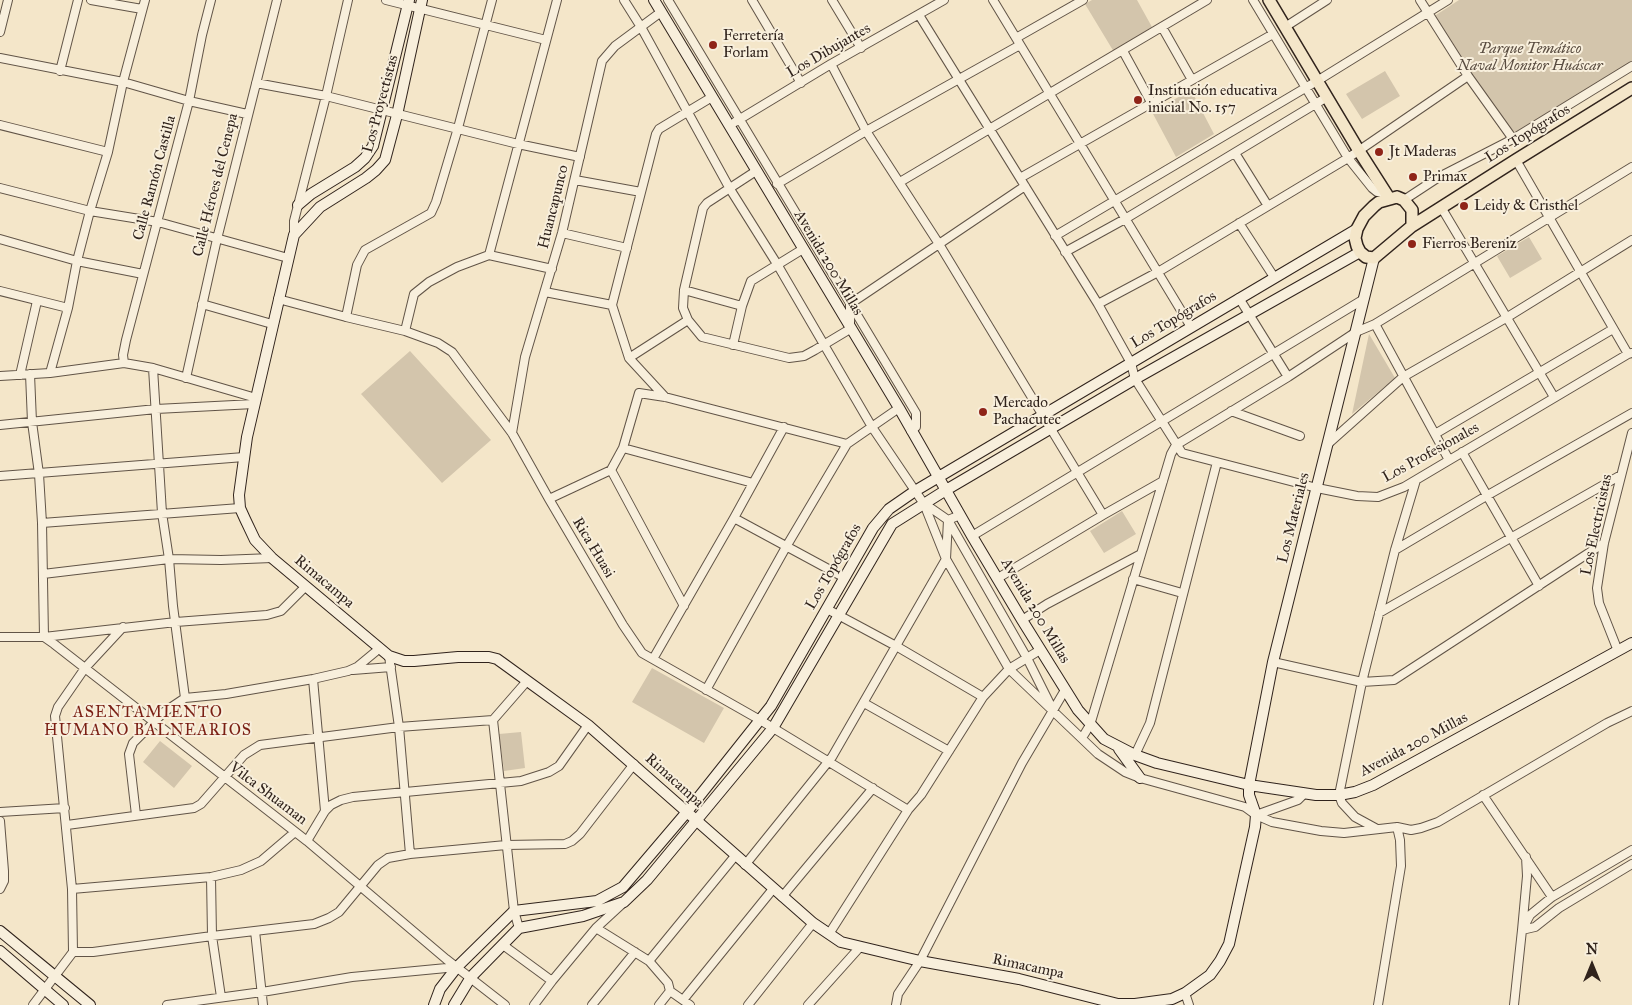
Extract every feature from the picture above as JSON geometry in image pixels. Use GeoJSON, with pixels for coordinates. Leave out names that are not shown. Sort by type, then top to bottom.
{"type":"FeatureCollection","features":[{"type":"Feature","properties":{"kind":"main road"},"geometry":{"type":"LineString","coordinates":[[1269,0],[1387,195],[1396,197],[1419,208],[1441,207]]}},
{"type":"Feature","properties":{"kind":"main road","name":"Avenida 200 Millas"},"geometry":{"type":"LineString","coordinates":[[655,1],[899,408],[1040,650],[1065,690],[1090,724],[1104,739],[1118,748],[1157,764],[1249,786],[1304,794],[1339,795],[1355,792],[1374,785],[1632,643]]}},
{"type":"Feature","properties":{"kind":"main road"},"geometry":{"type":"LineString","coordinates":[[298,204],[355,167],[366,158],[373,146],[408,2]]}},
{"type":"Feature","properties":{"kind":"main road","name":"Los Proyectistas"},"geometry":{"type":"LineString","coordinates":[[294,235],[320,207],[366,178],[385,160],[397,115],[421,4]]}},
{"type":"Feature","properties":{"kind":"main road","name":"Los Topógrafos"},"geometry":{"type":"LineString","coordinates":[[1412,226],[1632,88]]}},
{"type":"Feature","properties":{"kind":"main road"},"geometry":{"type":"LineString","coordinates":[[1387,195],[1364,216],[1357,229],[1355,238],[1360,252],[1366,257],[1374,258],[1412,226],[1412,210],[1406,202]]}},
{"type":"Feature","properties":{"kind":"main road","name":"Los Topógrafos"},"geometry":{"type":"LineString","coordinates":[[514,911],[597,901],[623,887],[686,813],[771,706],[882,516],[889,509],[915,491],[1357,229]]}},
{"type":"Feature","properties":{"kind":"main road","name":"Rimacampa"},"geometry":{"type":"LineString","coordinates":[[294,235],[255,401],[240,480],[240,508],[255,540],[272,558],[380,648],[390,662],[414,662],[458,657],[489,657],[497,659],[588,725],[782,897],[813,923],[841,942],[920,961],[1020,979],[1118,1004],[1156,1002],[1172,999],[1185,993],[1210,975],[1229,944],[1254,832],[1256,815],[1249,796],[1249,786]]}},
{"type":"Feature","properties":{"kind":"main road","name":"Los Topógrafos"},"geometry":{"type":"LineString","coordinates":[[519,928],[583,916],[624,902],[647,880],[773,728],[892,524],[1050,428],[1360,252]]}},
{"type":"Feature","properties":{"kind":"main road","name":"Los Materiales"},"geometry":{"type":"LineString","coordinates":[[1249,786],[1273,662],[1374,258]]}},
{"type":"Feature","properties":{"kind":"main road"},"geometry":{"type":"LineString","coordinates":[[1118,748],[1140,778]]}},
{"type":"Feature","properties":{"kind":"main road"},"geometry":{"type":"LineString","coordinates":[[434,1005],[440,989],[456,966],[514,911]]}},
{"type":"Feature","properties":{"kind":"main road"},"geometry":{"type":"LineString","coordinates":[[454,1005],[471,977],[519,928]]}},
{"type":"Feature","properties":{"kind":"main road"},"geometry":{"type":"LineString","coordinates":[[0,930],[90,1005]]}},
{"type":"Feature","properties":{"kind":"main road"},"geometry":{"type":"LineString","coordinates":[[0,951],[63,1005]]}},
{"type":"Feature","properties":{"kind":"street"},"geometry":{"type":"LineString","coordinates":[[0,32],[8,0]]}},
{"type":"Feature","properties":{"kind":"street"},"geometry":{"type":"LineString","coordinates":[[60,71],[78,0]]}},
{"type":"Feature","properties":{"kind":"street"},"geometry":{"type":"LineString","coordinates":[[91,0],[142,9]]}},
{"type":"Feature","properties":{"kind":"street"},"geometry":{"type":"LineString","coordinates":[[50,373],[68,308],[77,261],[90,211],[108,152],[123,82],[145,0]]}},
{"type":"Feature","properties":{"kind":"street","name":"Calle Ramón Castilla"},"geometry":{"type":"LineString","coordinates":[[124,363],[123,355],[126,340],[189,101],[211,0]]}},
{"type":"Feature","properties":{"kind":"street","name":"Calle Héroes del Cenepa"},"geometry":{"type":"LineString","coordinates":[[186,378],[247,114],[277,0]]}},
{"type":"Feature","properties":{"kind":"street"},"geometry":{"type":"LineString","coordinates":[[294,235],[294,221],[348,0]]}},
{"type":"Feature","properties":{"kind":"street"},"geometry":{"type":"LineString","coordinates":[[386,0],[421,4],[486,25],[546,40]]}},
{"type":"Feature","properties":{"kind":"street"},"geometry":{"type":"LineString","coordinates":[[346,318],[358,265],[365,250],[431,213],[458,128],[492,0]]}},
{"type":"Feature","properties":{"kind":"street"},"geometry":{"type":"LineString","coordinates":[[489,254],[556,0]]}},
{"type":"Feature","properties":{"kind":"street"},"geometry":{"type":"LineString","coordinates":[[624,0],[641,26],[730,189],[777,264],[872,427],[924,504],[946,559],[1009,669],[1098,754],[1125,772],[1140,778],[1245,808],[1272,822],[1344,833],[1397,827],[1411,830],[1438,822],[1607,723],[1632,711]]}},
{"type":"Feature","properties":{"kind":"street"},"geometry":{"type":"LineString","coordinates":[[668,0],[916,413],[916,427],[911,431]]}},
{"type":"Feature","properties":{"kind":"street"},"geometry":{"type":"LineString","coordinates":[[752,0],[801,83]]}},
{"type":"Feature","properties":{"kind":"street"},"geometry":{"type":"LineString","coordinates":[[832,0],[861,48]]}},
{"type":"Feature","properties":{"kind":"street","name":"Los Dibujantes"},"geometry":{"type":"LineString","coordinates":[[729,126],[831,64],[944,0]]}},
{"type":"Feature","properties":{"kind":"street"},"geometry":{"type":"LineString","coordinates":[[993,0],[1191,327]]}},
{"type":"Feature","properties":{"kind":"street"},"geometry":{"type":"LineString","coordinates":[[777,184],[866,130],[959,79],[1083,0]]}},
{"type":"Feature","properties":{"kind":"street"},"geometry":{"type":"LineString","coordinates":[[900,182],[1207,0]]}},
{"type":"Feature","properties":{"kind":"street"},"geometry":{"type":"LineString","coordinates":[[1253,0],[1348,158],[1372,188],[1377,192],[1387,195]]}},
{"type":"Feature","properties":{"kind":"street"},"geometry":{"type":"LineString","coordinates":[[1285,27],[1327,0]]}},
{"type":"Feature","properties":{"kind":"street"},"geometry":{"type":"LineString","coordinates":[[1420,0],[1468,76],[1512,139]]}},
{"type":"Feature","properties":{"kind":"street"},"geometry":{"type":"LineString","coordinates":[[1056,236],[1306,88],[1448,0]]}},
{"type":"Feature","properties":{"kind":"street","name":"Huancapunco"},"geometry":{"type":"LineString","coordinates":[[512,433],[525,356],[562,233],[602,61],[615,46],[661,12]]}},
{"type":"Feature","properties":{"kind":"street"},"geometry":{"type":"LineString","coordinates":[[919,15],[1098,304],[1131,363],[1135,379],[1176,445]]}},
{"type":"Feature","properties":{"kind":"street"},"geometry":{"type":"LineString","coordinates":[[1162,27],[1192,80]]}},
{"type":"Feature","properties":{"kind":"street"},"geometry":{"type":"LineString","coordinates":[[1020,178],[1273,34]]}},
{"type":"Feature","properties":{"kind":"street"},"geometry":{"type":"LineString","coordinates":[[1123,51],[1152,104]]}},
{"type":"Feature","properties":{"kind":"street"},"geometry":{"type":"LineString","coordinates":[[0,58],[123,82],[189,101],[247,114]]}},
{"type":"Feature","properties":{"kind":"street"},"geometry":{"type":"LineString","coordinates":[[831,64],[866,130],[939,244],[1103,515]]}},
{"type":"Feature","properties":{"kind":"street"},"geometry":{"type":"LineString","coordinates":[[1406,202],[1439,177],[1512,139],[1632,66]]}},
{"type":"Feature","properties":{"kind":"street"},"geometry":{"type":"LineString","coordinates":[[1098,304],[1158,272],[1348,158],[1468,76]]}},
{"type":"Feature","properties":{"kind":"street"},"geometry":{"type":"LineString","coordinates":[[256,83],[326,96],[397,115],[580,157]]}},
{"type":"Feature","properties":{"kind":"street"},"geometry":{"type":"LineString","coordinates":[[666,397],[629,358],[612,305],[656,134],[659,129],[686,111],[712,97]]}},
{"type":"Feature","properties":{"kind":"street"},"geometry":{"type":"LineString","coordinates":[[1066,252],[1126,219],[1327,97]]}},
{"type":"Feature","properties":{"kind":"street"},"geometry":{"type":"LineString","coordinates":[[0,125],[108,152]]}},
{"type":"Feature","properties":{"kind":"street"},"geometry":{"type":"LineString","coordinates":[[1234,153],[1268,206]]}},
{"type":"Feature","properties":{"kind":"street"},"geometry":{"type":"LineString","coordinates":[[1516,160],[1613,329],[1630,353]]}},
{"type":"Feature","properties":{"kind":"street"},"geometry":{"type":"LineString","coordinates":[[1082,738],[1090,724],[1171,454],[1176,445],[1288,377],[1356,332],[1375,324],[1632,167]]}},
{"type":"Feature","properties":{"kind":"street"},"geometry":{"type":"LineString","coordinates":[[756,171],[707,203],[703,208],[684,290],[683,308],[688,320],[702,337],[789,358],[804,356],[825,346],[850,329],[850,304]]}},
{"type":"Feature","properties":{"kind":"street"},"geometry":{"type":"LineString","coordinates":[[575,180],[641,192]]}},
{"type":"Feature","properties":{"kind":"street"},"geometry":{"type":"LineString","coordinates":[[850,304],[1024,186]]}},
{"type":"Feature","properties":{"kind":"street"},"geometry":{"type":"LineString","coordinates":[[0,188],[90,211],[158,222],[288,258]]}},
{"type":"Feature","properties":{"kind":"street"},"geometry":{"type":"LineString","coordinates":[[1441,207],[1554,397]]}},
{"type":"Feature","properties":{"kind":"street"},"geometry":{"type":"LineString","coordinates":[[1240,223],[1274,277]]}},
{"type":"Feature","properties":{"kind":"street"},"geometry":{"type":"LineString","coordinates":[[562,233],[627,248]]}},
{"type":"Feature","properties":{"kind":"street"},"geometry":{"type":"LineString","coordinates":[[0,239],[77,261],[144,274]]}},
{"type":"Feature","properties":{"kind":"street"},"geometry":{"type":"LineString","coordinates":[[1329,443],[1403,377],[1506,318],[1632,240]]}},
{"type":"Feature","properties":{"kind":"street"},"geometry":{"type":"LineString","coordinates":[[733,345],[742,306],[751,281],[803,249]]}},
{"type":"Feature","properties":{"kind":"street"},"geometry":{"type":"LineString","coordinates":[[405,331],[414,294],[430,282],[457,267],[489,254],[552,269]]}},
{"type":"Feature","properties":{"kind":"street"},"geometry":{"type":"LineString","coordinates":[[684,290],[742,306]]}},
{"type":"Feature","properties":{"kind":"street"},"geometry":{"type":"LineString","coordinates":[[0,291],[68,308]]}},
{"type":"Feature","properties":{"kind":"street"},"geometry":{"type":"LineString","coordinates":[[544,292],[612,305]]}},
{"type":"Feature","properties":{"kind":"street"},"geometry":{"type":"LineString","coordinates":[[1239,298],[1288,377]]}},
{"type":"Feature","properties":{"kind":"street","name":"Rica Huasi"},"geometry":{"type":"LineString","coordinates":[[278,299],[346,318],[405,331],[438,343],[452,352],[512,433],[623,625],[642,653],[760,720],[908,810]]}},
{"type":"Feature","properties":{"kind":"street"},"geometry":{"type":"LineString","coordinates":[[972,536],[1364,299]]}},
{"type":"Feature","properties":{"kind":"street"},"geometry":{"type":"LineString","coordinates":[[20,375],[37,301]]}},
{"type":"Feature","properties":{"kind":"street"},"geometry":{"type":"LineString","coordinates":[[202,304],[272,324]]}},
{"type":"Feature","properties":{"kind":"street"},"geometry":{"type":"LineString","coordinates":[[629,358],[688,320]]}},
{"type":"Feature","properties":{"kind":"street"},"geometry":{"type":"LineString","coordinates":[[1375,324],[1449,460]]}},
{"type":"Feature","properties":{"kind":"street"},"geometry":{"type":"LineString","coordinates":[[1435,434],[1613,329]]}},
{"type":"Feature","properties":{"kind":"street","name":"Los Profesionales"},"geometry":{"type":"LineString","coordinates":[[1176,445],[1182,453],[1316,488],[1370,498],[1389,493],[1416,480],[1630,353]]}},
{"type":"Feature","properties":{"kind":"street"},"geometry":{"type":"LineString","coordinates":[[0,376],[50,373],[124,363],[153,368],[255,401]]}},
{"type":"Feature","properties":{"kind":"street"},"geometry":{"type":"LineString","coordinates":[[153,368],[162,513],[186,698]]}},
{"type":"Feature","properties":{"kind":"street"},"geometry":{"type":"LineString","coordinates":[[30,374],[32,422],[39,474],[42,523],[44,637]]}},
{"type":"Feature","properties":{"kind":"street"},"geometry":{"type":"LineString","coordinates":[[549,499],[611,470],[623,448],[639,393],[666,397],[847,444]]}},
{"type":"Feature","properties":{"kind":"street"},"geometry":{"type":"LineString","coordinates":[[0,425],[255,401]]}},
{"type":"Feature","properties":{"kind":"street"},"geometry":{"type":"LineString","coordinates":[[706,690],[786,547],[847,444],[899,408]]}},
{"type":"Feature","properties":{"kind":"street"},"geometry":{"type":"LineString","coordinates":[[1231,411],[1300,436]]}},
{"type":"Feature","properties":{"kind":"street"},"geometry":{"type":"LineString","coordinates":[[1395,550],[1632,414]]}},
{"type":"Feature","properties":{"kind":"street"},"geometry":{"type":"LineString","coordinates":[[653,659],[784,427]]}},
{"type":"Feature","properties":{"kind":"street","name":"Los Electricistas"},"geometry":{"type":"LineString","coordinates":[[1618,651],[1599,603],[1597,588],[1604,543],[1632,433]]}},
{"type":"Feature","properties":{"kind":"street"},"geometry":{"type":"LineString","coordinates":[[623,448],[753,483]]}},
{"type":"Feature","properties":{"kind":"street"},"geometry":{"type":"LineString","coordinates":[[1462,452],[1539,586]]}},
{"type":"Feature","properties":{"kind":"street"},"geometry":{"type":"LineString","coordinates":[[0,476],[244,457]]}},
{"type":"Feature","properties":{"kind":"street"},"geometry":{"type":"LineString","coordinates":[[1135,755],[1150,723],[1216,462]]}},
{"type":"Feature","properties":{"kind":"street"},"geometry":{"type":"LineString","coordinates":[[611,470],[684,606]]}},
{"type":"Feature","properties":{"kind":"street"},"geometry":{"type":"LineString","coordinates":[[1379,613],[1621,475]]}},
{"type":"Feature","properties":{"kind":"street"},"geometry":{"type":"LineString","coordinates":[[1377,829],[1352,814],[1342,803],[1339,795],[1362,682],[1395,550],[1416,480]]}},
{"type":"Feature","properties":{"kind":"street"},"geometry":{"type":"LineString","coordinates":[[998,578],[1103,515],[1163,482]]}},
{"type":"Feature","properties":{"kind":"street"},"geometry":{"type":"LineString","coordinates":[[924,504],[948,520],[1027,658],[1053,710]]}},
{"type":"Feature","properties":{"kind":"street"},"geometry":{"type":"LineString","coordinates":[[42,523],[240,508]]}},
{"type":"Feature","properties":{"kind":"street"},"geometry":{"type":"LineString","coordinates":[[948,520],[960,515]]}},
{"type":"Feature","properties":{"kind":"street"},"geometry":{"type":"LineString","coordinates":[[734,518],[845,578]]}},
{"type":"Feature","properties":{"kind":"street"},"geometry":{"type":"LineString","coordinates":[[745,865],[829,762],[864,704],[946,559],[948,520]]}},
{"type":"Feature","properties":{"kind":"street"},"geometry":{"type":"LineString","coordinates":[[1273,662],[1362,682],[1394,680],[1604,543]]}},
{"type":"Feature","properties":{"kind":"street"},"geometry":{"type":"LineString","coordinates":[[1022,620],[1047,604],[1141,554]]}},
{"type":"Feature","properties":{"kind":"street"},"geometry":{"type":"LineString","coordinates":[[43,574],[169,560],[272,558]]}},
{"type":"Feature","properties":{"kind":"street"},"geometry":{"type":"LineString","coordinates":[[1133,579],[1182,593]]}},
{"type":"Feature","properties":{"kind":"street"},"geometry":{"type":"LineString","coordinates":[[0,637],[44,637],[123,627],[274,614],[281,611],[305,586]]}},
{"type":"Feature","properties":{"kind":"street"},"geometry":{"type":"LineString","coordinates":[[827,609],[896,646],[983,697]]}},
{"type":"Feature","properties":{"kind":"street"},"geometry":{"type":"LineString","coordinates":[[34,1005],[74,952],[67,825],[55,716],[58,707],[85,668],[123,627]]}},
{"type":"Feature","properties":{"kind":"street","name":"Vilca Shuaman"},"geometry":{"type":"LineString","coordinates":[[44,637],[307,841],[505,1005]]}},
{"type":"Feature","properties":{"kind":"street"},"geometry":{"type":"LineString","coordinates":[[348,671],[357,667],[380,648]]}},
{"type":"Feature","properties":{"kind":"street"},"geometry":{"type":"LineString","coordinates":[[829,934],[983,697],[1009,669],[1040,650]]}},
{"type":"Feature","properties":{"kind":"street"},"geometry":{"type":"LineString","coordinates":[[136,815],[129,754],[132,743],[164,712],[186,698],[226,694],[313,679],[390,662],[399,727],[410,854]]}},
{"type":"Feature","properties":{"kind":"street"},"geometry":{"type":"LineString","coordinates":[[313,679],[325,811]]}},
{"type":"Feature","properties":{"kind":"street"},"geometry":{"type":"LineString","coordinates":[[67,825],[194,808],[201,804],[244,755],[260,745],[303,739],[319,739],[399,727],[493,720],[527,681]]}},
{"type":"Feature","properties":{"kind":"street"},"geometry":{"type":"LineString","coordinates":[[896,1005],[898,994],[920,961],[1022,763],[1065,690]]}},
{"type":"Feature","properties":{"kind":"street"},"geometry":{"type":"LineString","coordinates":[[864,704],[949,751]]}},
{"type":"Feature","properties":{"kind":"street"},"geometry":{"type":"LineString","coordinates":[[493,720],[514,911],[519,928]]}},
{"type":"Feature","properties":{"kind":"street"},"geometry":{"type":"LineString","coordinates":[[307,841],[325,811],[341,800],[354,797],[521,781],[538,776],[559,766],[588,725]]}},
{"type":"Feature","properties":{"kind":"street"},"geometry":{"type":"LineString","coordinates":[[74,952],[93,952],[322,922],[339,912],[378,865],[388,858],[410,854],[506,845],[565,844],[580,834],[634,764]]}},
{"type":"Feature","properties":{"kind":"street"},"geometry":{"type":"LineString","coordinates":[[782,897],[873,788]]}},
{"type":"Feature","properties":{"kind":"street"},"geometry":{"type":"LineString","coordinates":[[1256,815],[1298,800],[1304,794]]}},
{"type":"Feature","properties":{"kind":"street"},"geometry":{"type":"LineString","coordinates":[[1483,796],[1552,897]]}},
{"type":"Feature","properties":{"kind":"street"},"geometry":{"type":"LineString","coordinates":[[0,812],[65,808]]}},
{"type":"Feature","properties":{"kind":"street"},"geometry":{"type":"LineString","coordinates":[[0,821],[4,871],[4,881],[0,889]]}},
{"type":"Feature","properties":{"kind":"street"},"geometry":{"type":"LineString","coordinates":[[1378,1005],[1401,866],[1400,840],[1397,827]]}},
{"type":"Feature","properties":{"kind":"street"},"geometry":{"type":"LineString","coordinates":[[72,889],[211,877],[241,870],[261,861],[295,832]]}},
{"type":"Feature","properties":{"kind":"street"},"geometry":{"type":"LineString","coordinates":[[1522,930],[1530,915],[1552,897],[1632,850]]}},
{"type":"Feature","properties":{"kind":"street"},"geometry":{"type":"LineString","coordinates":[[649,961],[735,856]]}},
{"type":"Feature","properties":{"kind":"street"},"geometry":{"type":"LineString","coordinates":[[1514,1005],[1527,876],[1526,857]]}},
{"type":"Feature","properties":{"kind":"street"},"geometry":{"type":"LineString","coordinates":[[1522,930],[1535,926],[1559,908],[1632,864]]}},
{"type":"Feature","properties":{"kind":"street"},"geometry":{"type":"LineString","coordinates":[[211,877],[212,936],[221,997]]}},
{"type":"Feature","properties":{"kind":"street"},"geometry":{"type":"LineString","coordinates":[[596,928],[649,961],[668,983],[670,992],[687,1002],[773,888]]}},
{"type":"Feature","properties":{"kind":"street"},"geometry":{"type":"LineString","coordinates":[[534,1005],[596,928],[624,902]]}},
{"type":"Feature","properties":{"kind":"street"},"geometry":{"type":"LineString","coordinates":[[748,1005],[813,923]]}},
{"type":"Feature","properties":{"kind":"street"},"geometry":{"type":"LineString","coordinates":[[255,931],[263,1005]]}},
{"type":"Feature","properties":{"kind":"street"},"geometry":{"type":"LineString","coordinates":[[503,945],[552,981]]}},
{"type":"Feature","properties":{"kind":"street"},"geometry":{"type":"LineString","coordinates":[[808,1005],[860,947]]}},
{"type":"Feature","properties":{"kind":"street"},"geometry":{"type":"LineString","coordinates":[[592,1005],[635,952]]}},
{"type":"Feature","properties":{"kind":"street"},"geometry":{"type":"LineString","coordinates":[[166,1005],[352,977],[456,966]]}},
{"type":"Feature","properties":{"kind":"street"},"geometry":{"type":"LineString","coordinates":[[659,1005],[670,992]]}},
{"type":"Feature","properties":{"kind":"street"},"geometry":{"type":"LineString","coordinates":[[1185,993],[1190,1005]]}},
{"type":"Feature","properties":{"kind":"green space"},"geometry":{"type":"Polygon","coordinates":[[[1092,0],[1137,0],[1152,27],[1114,52],[1085,4],[1092,0]]]}},
{"type":"Feature","properties":{"kind":"green space","name":"Parque Temático Naval Monitor Huáscar"},"geometry":{"type":"Polygon","coordinates":[[[1459,0],[1632,0],[1632,62],[1525,128],[1513,133],[1433,17],[1459,0]]]}},
{"type":"Feature","properties":{"kind":"green space"},"geometry":{"type":"Polygon","coordinates":[[[1385,71],[1400,96],[1362,119],[1346,94],[1385,71]]]}},
{"type":"Feature","properties":{"kind":"green space"},"geometry":{"type":"Polygon","coordinates":[[[1191,90],[1214,134],[1176,157],[1152,112],[1191,90]]]}},
{"type":"Feature","properties":{"kind":"green space"},"geometry":{"type":"Polygon","coordinates":[[[1529,237],[1542,259],[1510,278],[1497,256],[1529,237]]]}},
{"type":"Feature","properties":{"kind":"green space"},"geometry":{"type":"Polygon","coordinates":[[[1369,334],[1395,378],[1352,414],[1369,334]]]}},
{"type":"Feature","properties":{"kind":"green space"},"geometry":{"type":"Polygon","coordinates":[[[410,351],[491,440],[442,483],[361,394],[410,351]]]}},
{"type":"Feature","properties":{"kind":"green space"},"geometry":{"type":"Polygon","coordinates":[[[1122,511],[1136,534],[1104,553],[1090,531],[1122,511]]]}},
{"type":"Feature","properties":{"kind":"green space"},"geometry":{"type":"Polygon","coordinates":[[[652,668],[724,708],[704,743],[632,702],[652,668]]]}},
{"type":"Feature","properties":{"kind":"green space"},"geometry":{"type":"Polygon","coordinates":[[[521,732],[525,768],[504,771],[499,734],[521,732]]]}},
{"type":"Feature","properties":{"kind":"green space"},"geometry":{"type":"Polygon","coordinates":[[[160,741],[192,766],[174,788],[143,762],[160,741]]]}},
{"type":"Feature","properties":{"kind":"place","name":"Ferretería Forlam"},"geometry":{"type":"Point","coordinates":[713,45]}},
{"type":"Feature","properties":{"kind":"place","name":"Institución educativa inicial No. 157"},"geometry":{"type":"Point","coordinates":[1138,100]}},
{"type":"Feature","properties":{"kind":"place","name":"Jt Maderas"},"geometry":{"type":"Point","coordinates":[1379,152]}},
{"type":"Feature","properties":{"kind":"place","name":"Primax"},"geometry":{"type":"Point","coordinates":[1413,177]}},
{"type":"Feature","properties":{"kind":"place","name":"Leidy & Cristhel"},"geometry":{"type":"Point","coordinates":[1464,206]}},
{"type":"Feature","properties":{"kind":"place","name":"Fierros Bereniz"},"geometry":{"type":"Point","coordinates":[1412,244]}},
{"type":"Feature","properties":{"kind":"place","name":"Mercado Pachacutec"},"geometry":{"type":"Point","coordinates":[983,412]}},
{"type":"Feature","properties":{"kind":"district","name":"ASENTAMIENTO HUMANO BALNEARIOS"},"geometry":{"type":"Point","coordinates":[148,722]}}]}
